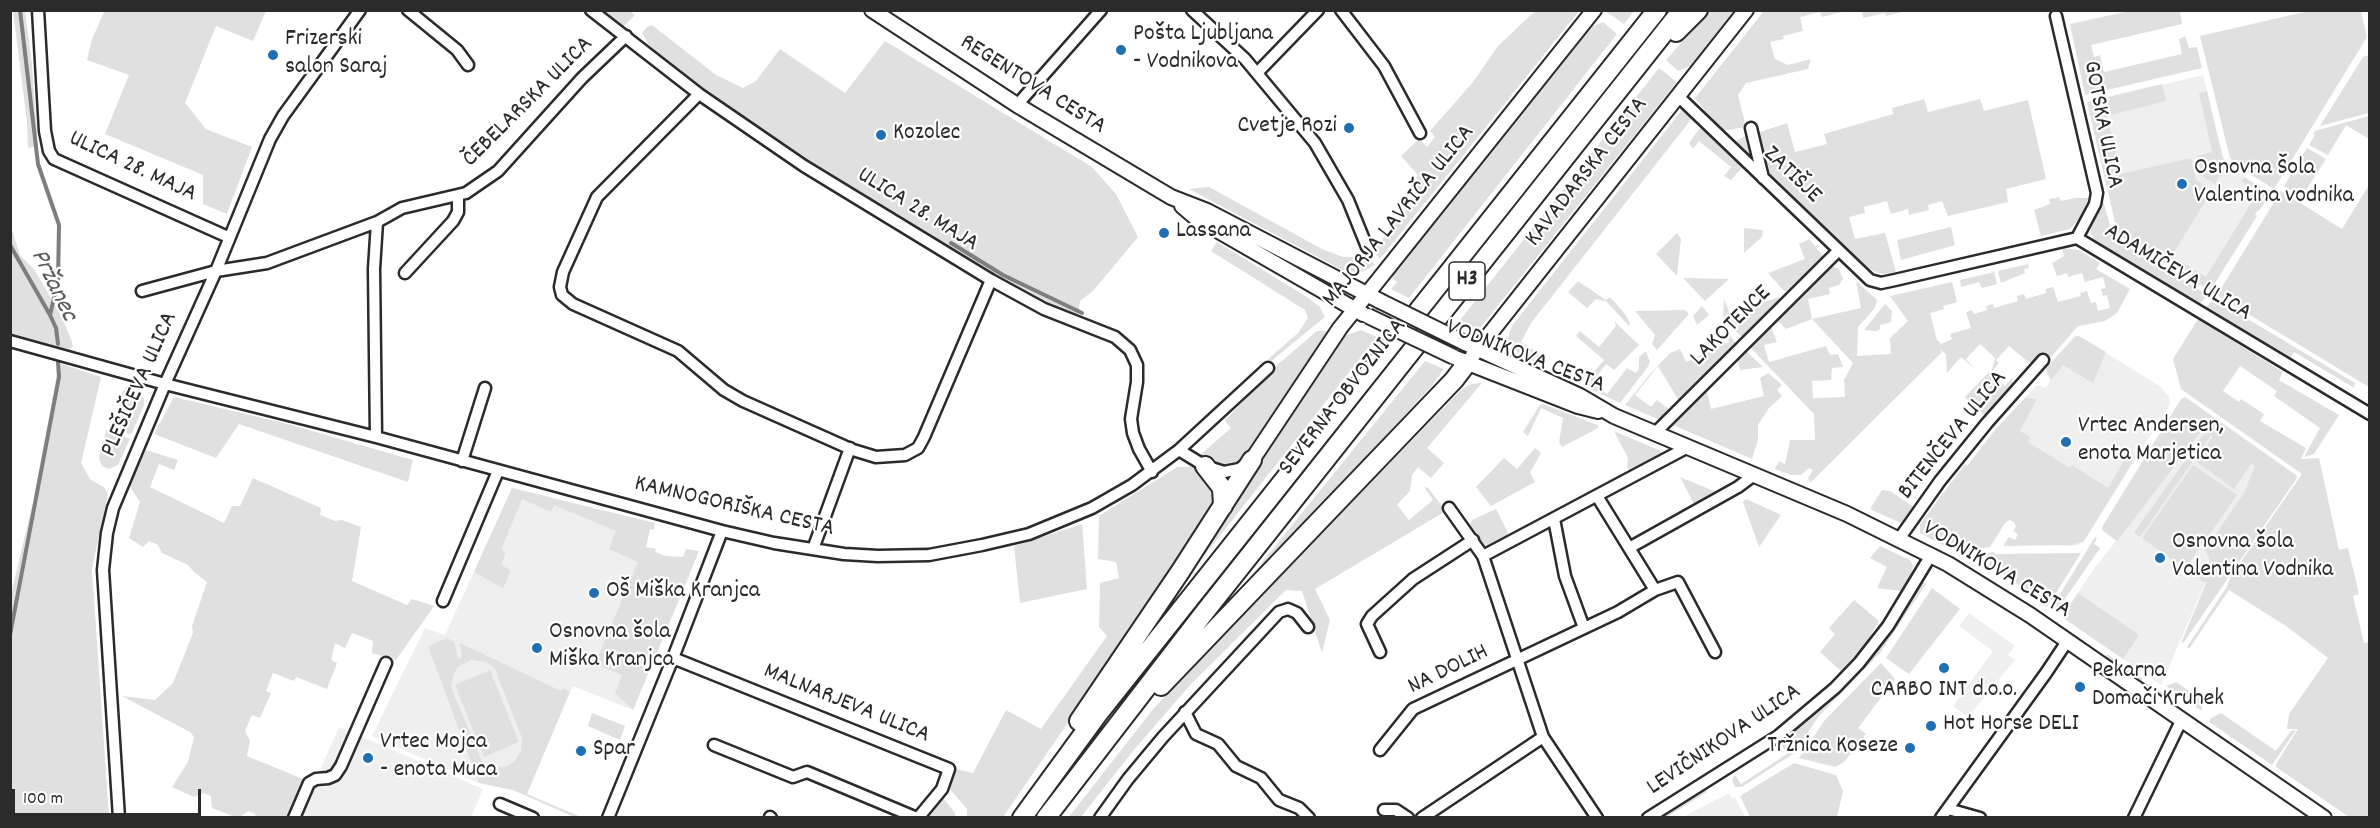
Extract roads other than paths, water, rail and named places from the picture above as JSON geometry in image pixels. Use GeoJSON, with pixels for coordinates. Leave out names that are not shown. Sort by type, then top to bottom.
{"type":"FeatureCollection","features":[{"type":"Feature","properties":{"kind":"highway"},"geometry":{"type":"LineString","coordinates":[[1599,84],[1607,61],[1642,10]]}},
{"type":"Feature","properties":{"kind":"highway","name":"SEVERNA OBVOZNICA"},"geometry":{"type":"LineString","coordinates":[[1022,818],[1098,714],[1657,10]]}},
{"type":"Feature","properties":{"kind":"highway","name":"SEVERNA OBVOZNICA"},"geometry":{"type":"LineString","coordinates":[[1046,818],[1077,775],[1682,10]]}},
{"type":"Feature","properties":{"kind":"highway"},"geometry":{"type":"LineString","coordinates":[[1637,67],[1698,10]]}},
{"type":"Feature","properties":{"kind":"highway"},"geometry":{"type":"LineString","coordinates":[[1077,775],[1128,725],[1191,652],[1454,380],[1466,353]]}},
{"type":"Feature","properties":{"kind":"highway"},"geometry":{"type":"LineString","coordinates":[[1057,770],[1066,744],[1078,722],[1252,460]]}},
{"type":"Feature","properties":{"kind":"highway"},"geometry":{"type":"LineString","coordinates":[[1205,466],[1222,488],[1223,506]]}},
{"type":"Feature","properties":{"kind":"street","name":"ULICA 28. MAJA"},"geometry":{"type":"LineString","coordinates":[[38,10],[45,131],[49,152],[54,159],[228,237]]}},
{"type":"Feature","properties":{"kind":"street","name":"PLEŠIČEVA ULICA"},"geometry":{"type":"LineString","coordinates":[[122,816],[103,570],[113,508],[121,484],[216,271],[270,139],[283,116],[360,10]]}},
{"type":"Feature","properties":{"kind":"street"},"geometry":{"type":"LineString","coordinates":[[408,10],[457,50],[468,65]]}},
{"type":"Feature","properties":{"kind":"street","name":"ULICA 28. MAJA"},"geometry":{"type":"LineString","coordinates":[[591,10],[699,94],[804,166],[992,280],[1044,309],[1115,338],[1130,350],[1137,365],[1137,382],[1131,419],[1133,433],[1152,472]]}},
{"type":"Feature","properties":{"kind":"street","name":"REGENTOVA CESTA"},"geometry":{"type":"LineString","coordinates":[[872,10],[1017,105],[1171,196],[1207,211],[1374,298]]}},
{"type":"Feature","properties":{"kind":"street"},"geometry":{"type":"LineString","coordinates":[[1017,105],[1101,10]]}},
{"type":"Feature","properties":{"kind":"street"},"geometry":{"type":"LineString","coordinates":[[1192,10],[1257,73],[1315,143],[1332,169],[1360,226],[1367,247]]}},
{"type":"Feature","properties":{"kind":"street"},"geometry":{"type":"LineString","coordinates":[[1257,73],[1318,10]]}},
{"type":"Feature","properties":{"kind":"street"},"geometry":{"type":"LineString","coordinates":[[1341,10],[1384,66],[1419,133]]}},
{"type":"Feature","properties":{"kind":"street","name":"MAJORJA LAVRIČA ULICA"},"geometry":{"type":"LineString","coordinates":[[1252,460],[1340,328],[1355,309],[1374,298],[1594,10]]}},
{"type":"Feature","properties":{"kind":"street","name":"KAVADARSKA CESTA"},"geometry":{"type":"LineString","coordinates":[[1466,353],[1746,10]]}},
{"type":"Feature","properties":{"kind":"street","name":"GOTSKA ULICA"},"geometry":{"type":"LineString","coordinates":[[2056,16],[2097,193],[2096,204],[2077,238]]}},
{"type":"Feature","properties":{"kind":"street","name":"ČEBELARSKA ULICA"},"geometry":{"type":"LineString","coordinates":[[142,291],[216,271],[267,263],[377,222],[402,208],[466,193],[498,171],[582,78],[626,36]]}},
{"type":"Feature","properties":{"kind":"street"},"geometry":{"type":"LineString","coordinates":[[699,94],[597,197],[563,272],[560,287],[562,295],[573,304],[678,351],[724,390],[743,401],[876,457],[905,455],[918,448],[992,280]]}},
{"type":"Feature","properties":{"kind":"street","name":"ZATIŠJE"},"geometry":{"type":"LineString","coordinates":[[1678,96],[1864,276],[1877,283]]}},
{"type":"Feature","properties":{"kind":"street"},"geometry":{"type":"LineString","coordinates":[[1751,128],[1763,178]]}},
{"type":"Feature","properties":{"kind":"street","name":"ČEBELARSKA ULICA"},"geometry":{"type":"LineString","coordinates":[[405,273],[453,221],[458,212],[458,195]]}},
{"type":"Feature","properties":{"kind":"street","name":"REGENTOVA CESTA"},"geometry":{"type":"LineString","coordinates":[[1171,196],[1196,218],[1355,309]]}},
{"type":"Feature","properties":{"kind":"street"},"geometry":{"type":"LineString","coordinates":[[376,437],[374,268],[377,222]]}},
{"type":"Feature","properties":{"kind":"street","name":"ADAMIČEVA ULICA"},"geometry":{"type":"LineString","coordinates":[[1877,283],[2077,238],[2370,414]]}},
{"type":"Feature","properties":{"kind":"street","name":"LAKOTENCE"},"geometry":{"type":"LineString","coordinates":[[1655,433],[1838,251]]}},
{"type":"Feature","properties":{"kind":"street","name":"VODNIKOVA CESTA"},"geometry":{"type":"LineString","coordinates":[[1374,298],[1466,353]]}},
{"type":"Feature","properties":{"kind":"street","name":"VODNIKOVA CESTA"},"geometry":{"type":"LineString","coordinates":[[1355,309],[1466,353],[1578,406],[1614,416],[1754,475],[1931,555],[2001,595],[2324,818]]}},
{"type":"Feature","properties":{"kind":"street","name":"KAMNOGORIŠKA CESTA"},"geometry":{"type":"LineString","coordinates":[[10,341],[722,531],[774,543],[878,556],[929,555],[982,545],[1029,534],[1092,508],[1152,472],[1268,368]]}},
{"type":"Feature","properties":{"kind":"street","name":"BITENČEVA ULICA"},"geometry":{"type":"LineString","coordinates":[[1899,539],[1940,481],[1987,423],[2043,360]]}},
{"type":"Feature","properties":{"kind":"street"},"geometry":{"type":"LineString","coordinates":[[462,461],[485,388]]}},
{"type":"Feature","properties":{"kind":"street"},"geometry":{"type":"LineString","coordinates":[[1483,556],[1688,447]]}},
{"type":"Feature","properties":{"kind":"street"},"geometry":{"type":"LineString","coordinates":[[813,549],[850,448]]}},
{"type":"Feature","properties":{"kind":"street"},"geometry":{"type":"LineString","coordinates":[[1179,450],[1205,466],[1230,473],[1252,460]]}},
{"type":"Feature","properties":{"kind":"street"},"geometry":{"type":"LineString","coordinates":[[443,601],[498,471]]}},
{"type":"Feature","properties":{"kind":"street"},"geometry":{"type":"LineString","coordinates":[[1629,548],[1738,487],[1754,475]]}},
{"type":"Feature","properties":{"kind":"street"},"geometry":{"type":"LineString","coordinates":[[1597,496],[1655,590],[1678,582],[1715,652]]}},
{"type":"Feature","properties":{"kind":"street"},"geometry":{"type":"LineString","coordinates":[[1449,508],[1483,556],[1543,737],[1597,818]]}},
{"type":"Feature","properties":{"kind":"street"},"geometry":{"type":"LineString","coordinates":[[1554,519],[1565,576],[1584,628]]}},
{"type":"Feature","properties":{"kind":"street"},"geometry":{"type":"LineString","coordinates":[[608,818],[722,531]]}},
{"type":"Feature","properties":{"kind":"street"},"geometry":{"type":"LineString","coordinates":[[1380,652],[1367,624],[1372,616],[1413,579],[1473,540]]}},
{"type":"Feature","properties":{"kind":"street","name":"LEVIČNIKOVA ULICA"},"geometry":{"type":"LineString","coordinates":[[1648,818],[1779,736],[1835,688],[1859,663],[1888,626],[1931,555]]}},
{"type":"Feature","properties":{"kind":"street","name":"NA DOLIH"},"geometry":{"type":"LineString","coordinates":[[1380,750],[1413,709],[1517,662],[1618,612],[1655,590]]}},
{"type":"Feature","properties":{"kind":"street"},"geometry":{"type":"LineString","coordinates":[[1100,818],[1128,779],[1185,712],[1279,612],[1288,609],[1297,613],[1308,627]]}},
{"type":"Feature","properties":{"kind":"street"},"geometry":{"type":"LineString","coordinates":[[1980,818],[1944,813],[2068,640]]}},
{"type":"Feature","properties":{"kind":"street","name":"MALNARJEVA ULICA"},"geometry":{"type":"LineString","coordinates":[[673,658],[949,769],[942,789],[918,818],[807,772],[793,777],[714,745]]}},
{"type":"Feature","properties":{"kind":"street"},"geometry":{"type":"LineString","coordinates":[[294,818],[309,783],[335,775],[341,766],[386,663]]}},
{"type":"Feature","properties":{"kind":"street"},"geometry":{"type":"LineString","coordinates":[[1185,712],[1196,734],[1218,744],[1236,766],[1261,778],[1279,800],[1299,808],[1309,818]]}},
{"type":"Feature","properties":{"kind":"street"},"geometry":{"type":"LineString","coordinates":[[2134,818],[2182,719]]}},
{"type":"Feature","properties":{"kind":"street"},"geometry":{"type":"LineString","coordinates":[[1422,818],[1543,737]]}},
{"type":"Feature","properties":{"kind":"street"},"geometry":{"type":"LineString","coordinates":[[500,804],[533,818]]}},
{"type":"Feature","properties":{"kind":"street"},"geometry":{"type":"LineString","coordinates":[[1384,810],[1396,810],[1408,818]]}},
{"type":"Feature","properties":{"kind":"waterway"},"geometry":{"type":"LineString","coordinates":[[20,10],[38,164],[59,225],[58,281],[50,315]]}},
{"type":"Feature","properties":{"kind":"waterway"},"geometry":{"type":"LineString","coordinates":[[951,243],[1003,275],[1082,313]]}},
{"type":"Feature","properties":{"kind":"waterway","name":"Pržanec"},"geometry":{"type":"LineString","coordinates":[[10,245],[50,315],[56,328],[58,344]]}},
{"type":"Feature","properties":{"kind":"waterway","name":"Pržanec"},"geometry":{"type":"LineString","coordinates":[[10,635],[59,377],[58,362]]}},
{"type":"Feature","properties":{"kind":"place","name":"Pošta Ljubljana - Vodnikova"},"geometry":{"type":"Point","coordinates":[1121,50]}},
{"type":"Feature","properties":{"kind":"place","name":"Frizerski salon Saraj"},"geometry":{"type":"Point","coordinates":[273,55]}},
{"type":"Feature","properties":{"kind":"place","name":"Cvetje Rozi"},"geometry":{"type":"Point","coordinates":[1349,128]}},
{"type":"Feature","properties":{"kind":"place","name":"Kozolec"},"geometry":{"type":"Point","coordinates":[881,135]}},
{"type":"Feature","properties":{"kind":"place","name":"Osnovna Šola Valentina vodnika"},"geometry":{"type":"Point","coordinates":[2182,184]}},
{"type":"Feature","properties":{"kind":"place","name":"Lassana"},"geometry":{"type":"Point","coordinates":[1164,233]}},
{"type":"Feature","properties":{"kind":"place","name":"Vrtec Andersen, enota Marjetica"},"geometry":{"type":"Point","coordinates":[2066,442]}},
{"type":"Feature","properties":{"kind":"place","name":"Osnovna šola Valentina Vodnika"},"geometry":{"type":"Point","coordinates":[2160,558]}},
{"type":"Feature","properties":{"kind":"place","name":"OŠ Miška Kranjca"},"geometry":{"type":"Point","coordinates":[594,593]}},
{"type":"Feature","properties":{"kind":"place","name":"Osnovna šola Miška Kranjca"},"geometry":{"type":"Point","coordinates":[537,648]}},
{"type":"Feature","properties":{"kind":"place","name":"CARBO INT d.o.o."},"geometry":{"type":"Point","coordinates":[1944,668]}},
{"type":"Feature","properties":{"kind":"place","name":"Pekarna Domači Kruhek"},"geometry":{"type":"Point","coordinates":[2080,687]}},
{"type":"Feature","properties":{"kind":"place","name":"Hot Horse DELI"},"geometry":{"type":"Point","coordinates":[1931,726]}},
{"type":"Feature","properties":{"kind":"place","name":"Tržnica Koseze"},"geometry":{"type":"Point","coordinates":[1910,748]}},
{"type":"Feature","properties":{"kind":"place","name":"Spar"},"geometry":{"type":"Point","coordinates":[581,751]}},
{"type":"Feature","properties":{"kind":"place","name":"Vrtec Mojca - enota Muca"},"geometry":{"type":"Point","coordinates":[368,758]}}]}
